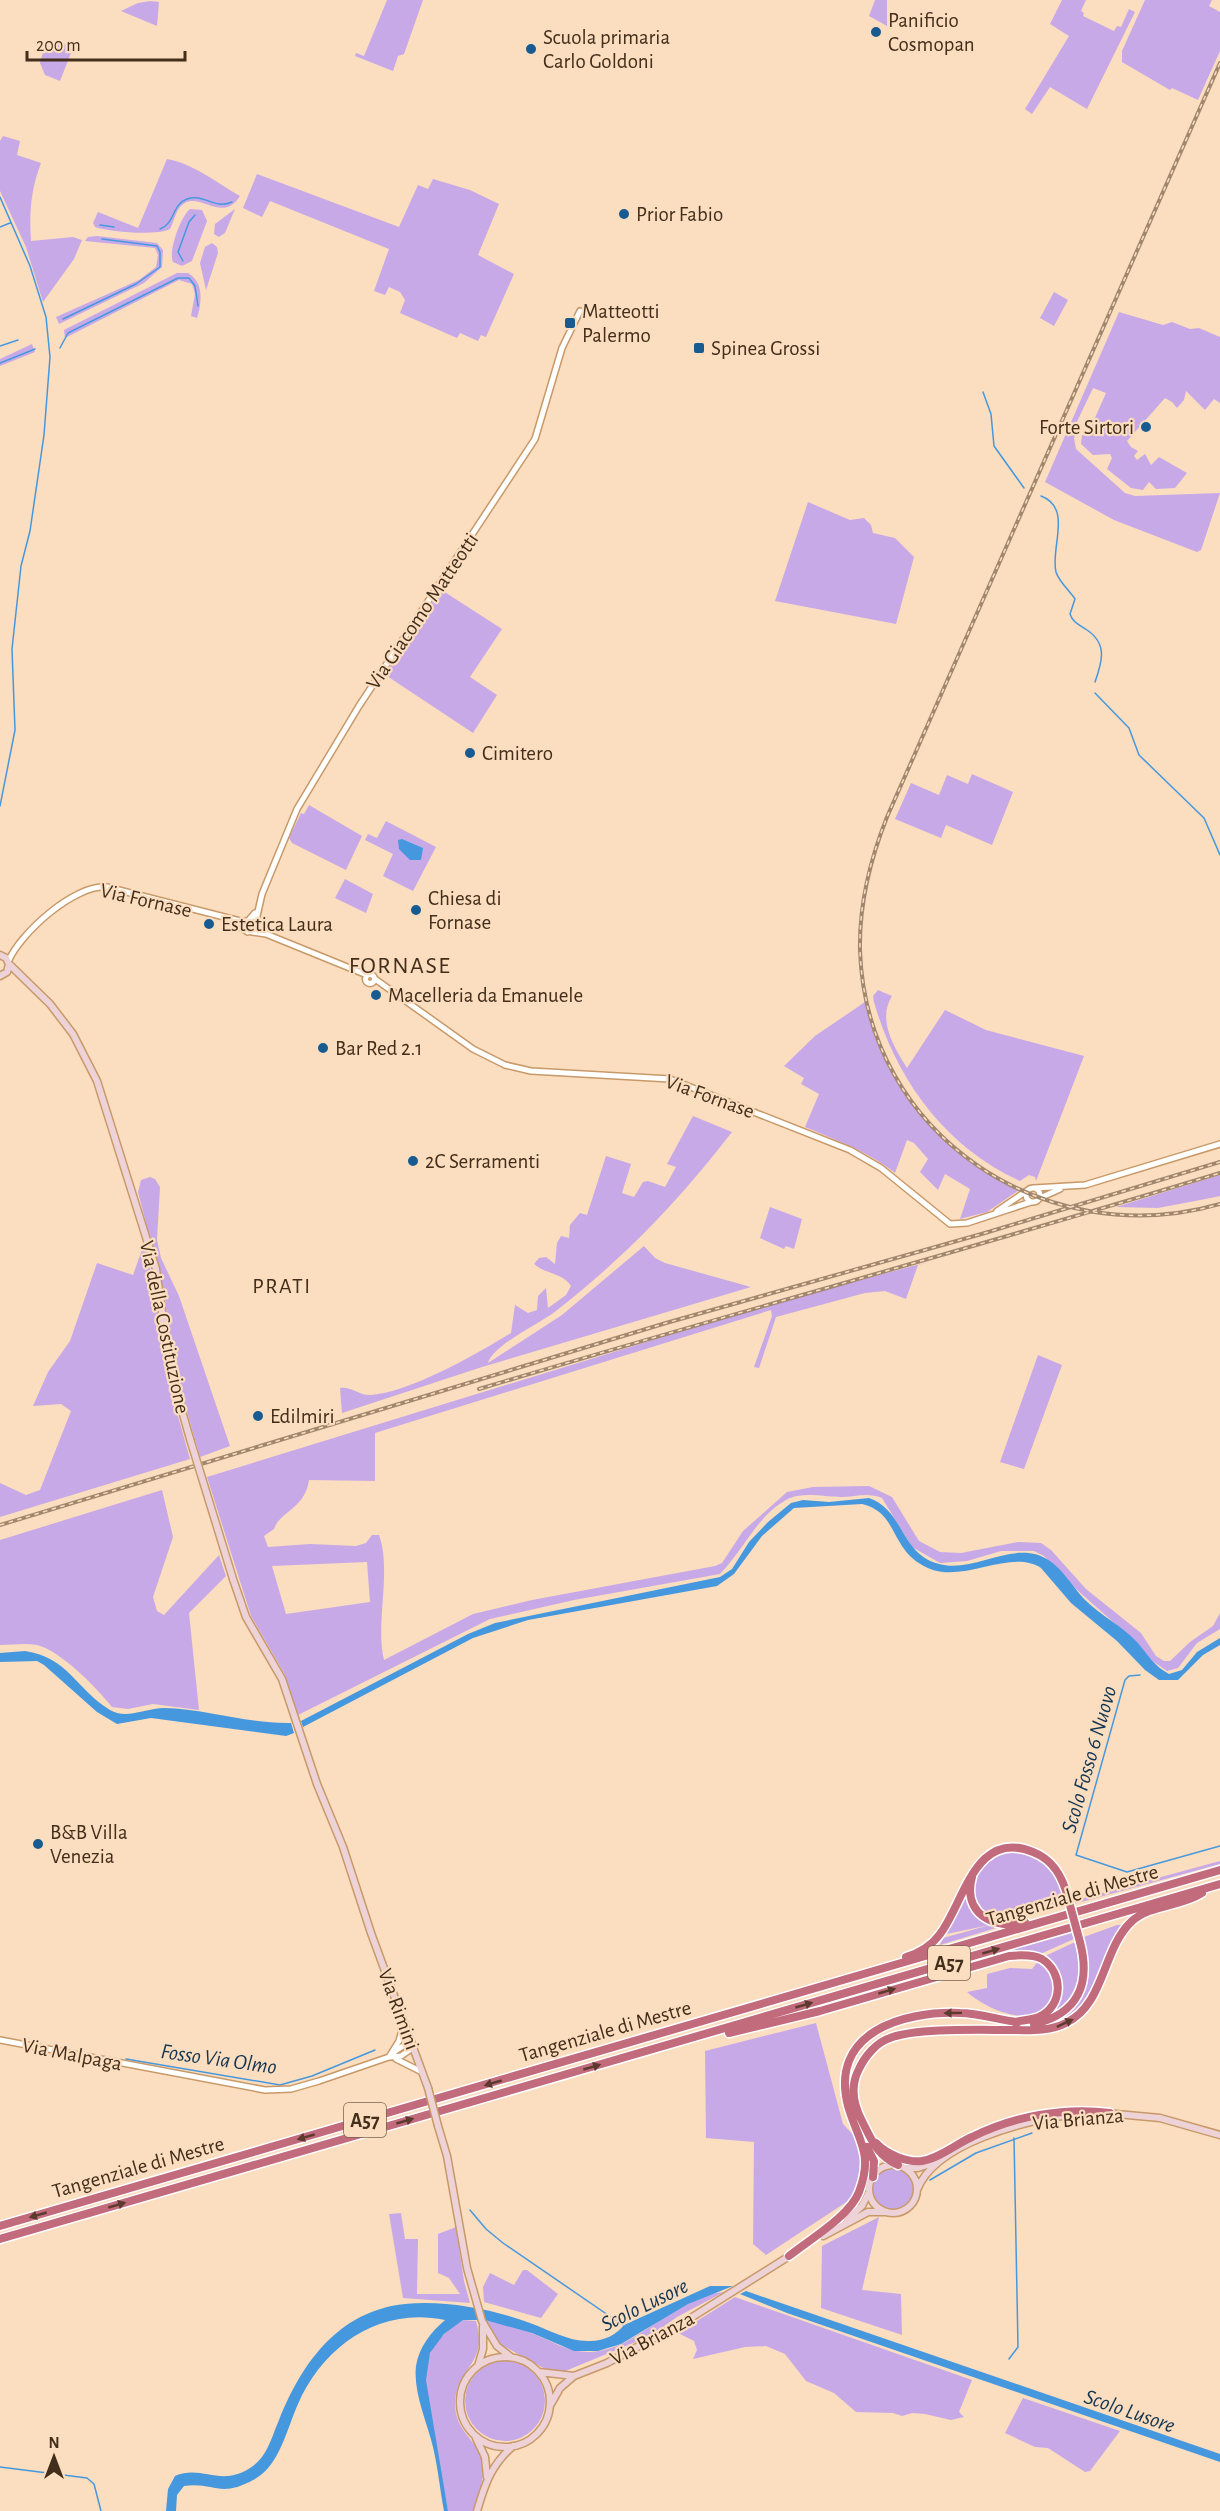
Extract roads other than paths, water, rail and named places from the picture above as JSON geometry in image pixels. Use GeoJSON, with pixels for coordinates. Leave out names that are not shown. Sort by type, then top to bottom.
{"type":"FeatureCollection","features":[{"type":"Feature","properties":{"kind":"highway","name":"A57"},"geometry":{"type":"LineString","coordinates":[[836,1983],[878,1965],[915,1954],[930,1944],[946,1926],[974,1871],[990,1855],[1001,1850],[1031,1850],[1053,1866],[1064,1882],[1080,1942],[1084,1974],[1078,1994],[1064,2012],[1042,2022],[1007,2030]]}},
{"type":"Feature","properties":{"kind":"highway","name":"Tangenziale di Mestre"},"geometry":{"type":"LineString","coordinates":[[0,2226],[1220,1870]]}},
{"type":"Feature","properties":{"kind":"highway","name":"A57"},"geometry":{"type":"LineString","coordinates":[[974,1871],[970,1884],[972,1902],[975,1910],[987,1921],[1011,1925],[1053,1914],[1062,1917]]}},
{"type":"Feature","properties":{"kind":"highway","name":"Tangenziale di Mestre"},"geometry":{"type":"LineString","coordinates":[[0,2239],[1220,1884]]}},
{"type":"Feature","properties":{"kind":"highway","name":"A57"},"geometry":{"type":"LineString","coordinates":[[873,2177],[874,2161],[857,2109],[853,2086],[860,2066],[880,2043],[902,2035],[964,2030],[1054,2028],[1065,2024],[1083,2011],[1090,2002],[1127,1926],[1149,1911],[1194,1898],[1210,1887]]}},
{"type":"Feature","properties":{"kind":"highway","name":"A57"},"geometry":{"type":"LineString","coordinates":[[687,2039],[699,2040],[799,2016],[1009,1956],[1039,1958],[1055,1974],[1057,1997],[1047,2012],[1037,2018],[1015,2022]]}},
{"type":"Feature","properties":{"kind":"highway","name":"A57"},"geometry":{"type":"LineString","coordinates":[[902,2166],[882,2156],[865,2137],[848,2104],[846,2077],[856,2049],[871,2033],[901,2018],[932,2014],[961,2013],[1015,2022],[1042,2022]]}},
{"type":"Feature","properties":{"kind":"highway","name":"A57"},"geometry":{"type":"LineString","coordinates":[[865,2137],[886,2152],[920,2161],[937,2156],[989,2129],[1010,2122],[1069,2112],[1110,2113]]}},
{"type":"Feature","properties":{"kind":"highway","name":"A57"},"geometry":{"type":"LineString","coordinates":[[789,2256],[857,2198],[867,2164],[865,2137]]}},
{"type":"Feature","properties":{"kind":"main road","name":"Via della Costituzione"},"geometry":{"type":"LineString","coordinates":[[1,956],[50,1004],[87,1058],[131,1177],[160,1290],[170,1369],[233,1579],[246,1617],[279,1674],[295,1719]]}},
{"type":"Feature","properties":{"kind":"main road"},"geometry":{"type":"LineString","coordinates":[[1,976],[7,972],[9,963]]}},
{"type":"Feature","properties":{"kind":"main road"},"geometry":{"type":"LineString","coordinates":[[1,976],[23,980]]}},
{"type":"Feature","properties":{"kind":"main road"},"geometry":{"type":"LineString","coordinates":[[113,1130],[119,1136],[127,1159]]}},
{"type":"Feature","properties":{"kind":"main road"},"geometry":{"type":"LineString","coordinates":[[136,1187],[144,1217],[143,1225]]}},
{"type":"Feature","properties":{"kind":"main road","name":"Via Rimini"},"geometry":{"type":"LineString","coordinates":[[295,1719],[317,1784],[343,1846],[366,1918],[428,2088],[451,2176],[461,2242],[482,2323]]}},
{"type":"Feature","properties":{"kind":"main road","name":"Via Brianza"},"geometry":{"type":"LineString","coordinates":[[942,2160],[983,2138],[1027,2122],[1067,2115],[1110,2113],[1160,2118],[1220,2135]]}},
{"type":"Feature","properties":{"kind":"main road"},"geometry":{"type":"LineString","coordinates":[[837,2227],[862,2206],[870,2191],[873,2177],[884,2166],[918,2168],[942,2160]]}},
{"type":"Feature","properties":{"kind":"main road"},"geometry":{"type":"LineString","coordinates":[[789,2256],[867,2212],[894,2213],[907,2208],[912,2204],[923,2177],[942,2160]]}},
{"type":"Feature","properties":{"kind":"main road"},"geometry":{"type":"LineString","coordinates":[[902,2166],[914,2176],[917,2190]]}},
{"type":"Feature","properties":{"kind":"main road"},"geometry":{"type":"LineString","coordinates":[[870,2191],[873,2201],[886,2212]]}},
{"type":"Feature","properties":{"kind":"main road","name":"Via Brianza"},"geometry":{"type":"LineString","coordinates":[[550,2404],[560,2388],[574,2376],[630,2352],[728,2296],[789,2256]]}},
{"type":"Feature","properties":{"kind":"main road"},"geometry":{"type":"LineString","coordinates":[[477,2511],[487,2477],[501,2456],[513,2446],[537,2434],[546,2421],[550,2404],[549,2390],[539,2372],[526,2362],[512,2357],[496,2346],[482,2323]]}},
{"type":"Feature","properties":{"kind":"main road"},"geometry":{"type":"LineString","coordinates":[[482,2323],[483,2349],[478,2366],[464,2383],[460,2405],[465,2422],[475,2435],[485,2457],[487,2477]]}},
{"type":"Feature","properties":{"kind":"main road"},"geometry":{"type":"LineString","coordinates":[[478,2366],[494,2358],[512,2357]]}},
{"type":"Feature","properties":{"kind":"main road","name":"Via Brianza"},"geometry":{"type":"LineString","coordinates":[[539,2372],[574,2376]]}},
{"type":"Feature","properties":{"kind":"main road"},"geometry":{"type":"LineString","coordinates":[[475,2435],[495,2446],[513,2446]]}},
{"type":"Feature","properties":{"kind":"street","name":"Via Giacomo Matteotti"},"geometry":{"type":"LineString","coordinates":[[249,924],[290,826],[325,761],[399,644],[535,439],[562,348],[580,311]]}},
{"type":"Feature","properties":{"kind":"street","name":"Via Fornase"},"geometry":{"type":"LineString","coordinates":[[9,963],[16,950],[46,917],[92,887],[107,887],[249,924],[266,934],[356,970],[366,977],[372,975],[374,981],[473,1049],[505,1065],[531,1071],[670,1079],[863,1155],[950,1224],[960,1225],[1066,1188]]}},
{"type":"Feature","properties":{"kind":"street","name":"Via Fornase"},"geometry":{"type":"LineString","coordinates":[[249,924],[252,932],[266,934]]}},
{"type":"Feature","properties":{"kind":"street","name":"Via Fornase"},"geometry":{"type":"LineString","coordinates":[[1,956],[16,950]]}},
{"type":"Feature","properties":{"kind":"street","name":"Via Fornase"},"geometry":{"type":"LineString","coordinates":[[988,1216],[1031,1189],[1066,1188],[1102,1181],[1220,1144]]}},
{"type":"Feature","properties":{"kind":"street"},"geometry":{"type":"LineString","coordinates":[[1031,1202],[1026,1197],[1031,1189],[1039,1191],[1040,1198]]}},
{"type":"Feature","properties":{"kind":"street"},"geometry":{"type":"LineString","coordinates":[[389,2057],[401,2037],[404,2021]]}},
{"type":"Feature","properties":{"kind":"street","name":"Via Malpaga"},"geometry":{"type":"LineString","coordinates":[[0,2040],[265,2090],[291,2089],[389,2057]]}},
{"type":"Feature","properties":{"kind":"street"},"geometry":{"type":"LineString","coordinates":[[389,2057],[405,2055],[414,2046]]}},
{"type":"Feature","properties":{"kind":"street"},"geometry":{"type":"LineString","coordinates":[[389,2057],[400,2047],[414,2046]]}},
{"type":"Feature","properties":{"kind":"street"},"geometry":{"type":"LineString","coordinates":[[389,2057],[405,2061],[422,2072]]}},
{"type":"Feature","properties":{"kind":"water"},"geometry":{"type":"Polygon","coordinates":[[[402,839],[423,848],[421,860],[410,860],[399,849],[398,840],[402,839]]]}},
{"type":"Feature","properties":{"kind":"water"},"geometry":{"type":"Polygon","coordinates":[[[869,1498],[890,1512],[917,1551],[926,1559],[939,1564],[953,1566],[1023,1553],[1037,1555],[1050,1561],[1084,1599],[1131,1636],[1155,1664],[1169,1674],[1182,1670],[1197,1652],[1220,1638],[1220,1645],[1203,1655],[1178,1680],[1159,1680],[1071,1603],[1041,1568],[1029,1563],[1017,1562],[960,1572],[933,1570],[908,1554],[890,1525],[874,1509],[862,1504],[794,1508],[762,1536],[734,1574],[717,1586],[528,1620],[473,1638],[303,1727],[301,1721],[468,1634],[495,1623],[720,1577],[732,1569],[749,1542],[768,1522],[791,1503],[803,1500],[829,1502],[869,1498]]]}},
{"type":"Feature","properties":{"kind":"water"},"geometry":{"type":"Polygon","coordinates":[[[25,1651],[40,1654],[52,1660],[99,1702],[116,1713],[129,1714],[157,1708],[180,1709],[259,1721],[291,1723],[294,1733],[286,1736],[151,1718],[117,1724],[97,1712],[37,1661],[0,1662],[0,1653],[25,1651]]]}},
{"type":"Feature","properties":{"kind":"water"},"geometry":{"type":"Polygon","coordinates":[[[710,2286],[733,2286],[688,2304],[621,2344],[598,2351],[574,2351],[532,2333],[485,2320],[463,2320],[444,2334],[430,2353],[426,2380],[448,2511],[444,2511],[435,2455],[418,2396],[416,2376],[416,2366],[423,2346],[445,2320],[421,2317],[398,2319],[377,2325],[356,2335],[338,2348],[322,2364],[309,2383],[277,2455],[264,2473],[233,2488],[184,2486],[177,2495],[176,2511],[166,2511],[168,2489],[175,2476],[194,2473],[231,2476],[242,2473],[258,2462],[269,2445],[288,2399],[311,2360],[326,2343],[360,2317],[381,2309],[405,2304],[436,2303],[500,2314],[575,2340],[595,2341],[610,2336],[624,2325],[710,2286]]]}},
{"type":"Feature","properties":{"kind":"water"},"geometry":{"type":"Polygon","coordinates":[[[746,2291],[1220,2454],[1220,2462],[787,2313],[740,2294],[746,2291]]]}},
{"type":"Feature","properties":{"kind":"waterway"},"geometry":{"type":"LineString","coordinates":[[0,197],[30,266],[46,317],[50,357],[44,435],[30,531],[21,566],[12,649],[15,730],[0,806]]}},
{"type":"Feature","properties":{"kind":"waterway"},"geometry":{"type":"LineString","coordinates":[[160,229],[168,223],[179,205],[187,199],[199,198],[220,204],[232,202]]}},
{"type":"Feature","properties":{"kind":"waterway"},"geometry":{"type":"LineString","coordinates":[[183,261],[178,252],[189,222],[195,215]]}},
{"type":"Feature","properties":{"kind":"waterway"},"geometry":{"type":"LineString","coordinates":[[0,227],[10,223]]}},
{"type":"Feature","properties":{"kind":"waterway"},"geometry":{"type":"LineString","coordinates":[[100,225],[114,227]]}},
{"type":"Feature","properties":{"kind":"waterway"},"geometry":{"type":"LineString","coordinates":[[63,319],[136,284],[160,267],[160,252],[157,246],[102,239]]}},
{"type":"Feature","properties":{"kind":"waterway"},"geometry":{"type":"LineString","coordinates":[[60,348],[68,333],[178,278],[189,278],[195,286],[198,306]]}},
{"type":"Feature","properties":{"kind":"waterway"},"geometry":{"type":"LineString","coordinates":[[0,346],[18,340]]}},
{"type":"Feature","properties":{"kind":"waterway"},"geometry":{"type":"LineString","coordinates":[[0,363],[35,349]]}},
{"type":"Feature","properties":{"kind":"waterway"},"geometry":{"type":"LineString","coordinates":[[983,392],[991,414],[994,446],[1024,488]]}},
{"type":"Feature","properties":{"kind":"waterway"},"geometry":{"type":"LineString","coordinates":[[1041,496],[1051,502],[1056,510],[1058,519],[1056,572],[1075,599],[1071,617],[1094,635],[1101,647],[1100,667],[1095,682]]}},
{"type":"Feature","properties":{"kind":"waterway"},"geometry":{"type":"LineString","coordinates":[[1095,693],[1129,728],[1139,755],[1204,818],[1220,855]]}},
{"type":"Feature","properties":{"kind":"waterway","name":"Scolo Fosso 6 Nuovo"},"geometry":{"type":"LineString","coordinates":[[1140,1675],[1129,1676],[1125,1680],[1076,1855],[1127,1872],[1220,1846]]}},
{"type":"Feature","properties":{"kind":"waterway","name":"Fosso Via Olmo"},"geometry":{"type":"LineString","coordinates":[[126,2059],[280,2085],[312,2076],[375,2050]]}},
{"type":"Feature","properties":{"kind":"waterway"},"geometry":{"type":"LineString","coordinates":[[930,2180],[976,2153],[1032,2133]]}},
{"type":"Feature","properties":{"kind":"waterway"},"geometry":{"type":"LineString","coordinates":[[1009,2359],[1018,2347],[1014,2138]]}},
{"type":"Feature","properties":{"kind":"waterway","name":"Fosso Via Olmo"},"geometry":{"type":"LineString","coordinates":[[470,2210],[486,2229],[503,2243],[624,2326]]}},
{"type":"Feature","properties":{"kind":"waterway"},"geometry":{"type":"LineString","coordinates":[[0,2467],[87,2478],[94,2484],[101,2511]]}},
{"type":"Feature","properties":{"kind":"railway"},"geometry":{"type":"LineString","coordinates":[[1220,63],[887,817],[875,849],[867,882],[860,933],[860,950],[870,1016],[894,1075],[931,1125],[977,1165],[1031,1194],[1091,1211],[1155,1215],[1220,1204]]}},
{"type":"Feature","properties":{"kind":"railway"},"geometry":{"type":"LineString","coordinates":[[0,1525],[666,1323],[985,1233],[1220,1162]]}},
{"type":"Feature","properties":{"kind":"railway"},"geometry":{"type":"LineString","coordinates":[[479,1389],[1220,1173]]}},
{"type":"Feature","properties":{"kind":"place","name":"Panificio Cosmopan"},"geometry":{"type":"Point","coordinates":[876,32]}},
{"type":"Feature","properties":{"kind":"place","name":"Scuola primaria Carlo Goldoni"},"geometry":{"type":"Point","coordinates":[531,49]}},
{"type":"Feature","properties":{"kind":"place","name":"Prior Fabio"},"geometry":{"type":"Point","coordinates":[624,214]}},
{"type":"Feature","properties":{"kind":"place","name":"Matteotti Palermo"},"geometry":{"type":"Point","coordinates":[570,323]}},
{"type":"Feature","properties":{"kind":"place","name":"Spinea Grossi"},"geometry":{"type":"Point","coordinates":[699,348]}},
{"type":"Feature","properties":{"kind":"place","name":"Forte Sirtori"},"geometry":{"type":"Point","coordinates":[1146,427]}},
{"type":"Feature","properties":{"kind":"place","name":"Cimitero"},"geometry":{"type":"Point","coordinates":[470,753]}},
{"type":"Feature","properties":{"kind":"place","name":"Chiesa di Fornase"},"geometry":{"type":"Point","coordinates":[416,910]}},
{"type":"Feature","properties":{"kind":"place","name":"Estetica Laura"},"geometry":{"type":"Point","coordinates":[209,924]}},
{"type":"Feature","properties":{"kind":"place","name":"Macelleria da Emanuele"},"geometry":{"type":"Point","coordinates":[376,995]}},
{"type":"Feature","properties":{"kind":"place","name":"Bar Red 2.1"},"geometry":{"type":"Point","coordinates":[323,1048]}},
{"type":"Feature","properties":{"kind":"place","name":"2C Serramenti"},"geometry":{"type":"Point","coordinates":[413,1161]}},
{"type":"Feature","properties":{"kind":"place","name":"Edilmiri"},"geometry":{"type":"Point","coordinates":[258,1416]}},
{"type":"Feature","properties":{"kind":"place","name":"B&B Villa Venezia"},"geometry":{"type":"Point","coordinates":[38,1844]}},
{"type":"Feature","properties":{"kind":"district","name":"FORNASE"},"geometry":{"type":"Point","coordinates":[400,965]}},
{"type":"Feature","properties":{"kind":"district","name":"PRATI"},"geometry":{"type":"Point","coordinates":[282,1285]}},
{"type":"Feature","properties":{"kind":"water label","name":"Scolo Lusore"},"geometry":{"type":"Point","coordinates":[644,2304]}},
{"type":"Feature","properties":{"kind":"water label","name":"Scolo Lusore"},"geometry":{"type":"Point","coordinates":[1130,2410]}}]}
